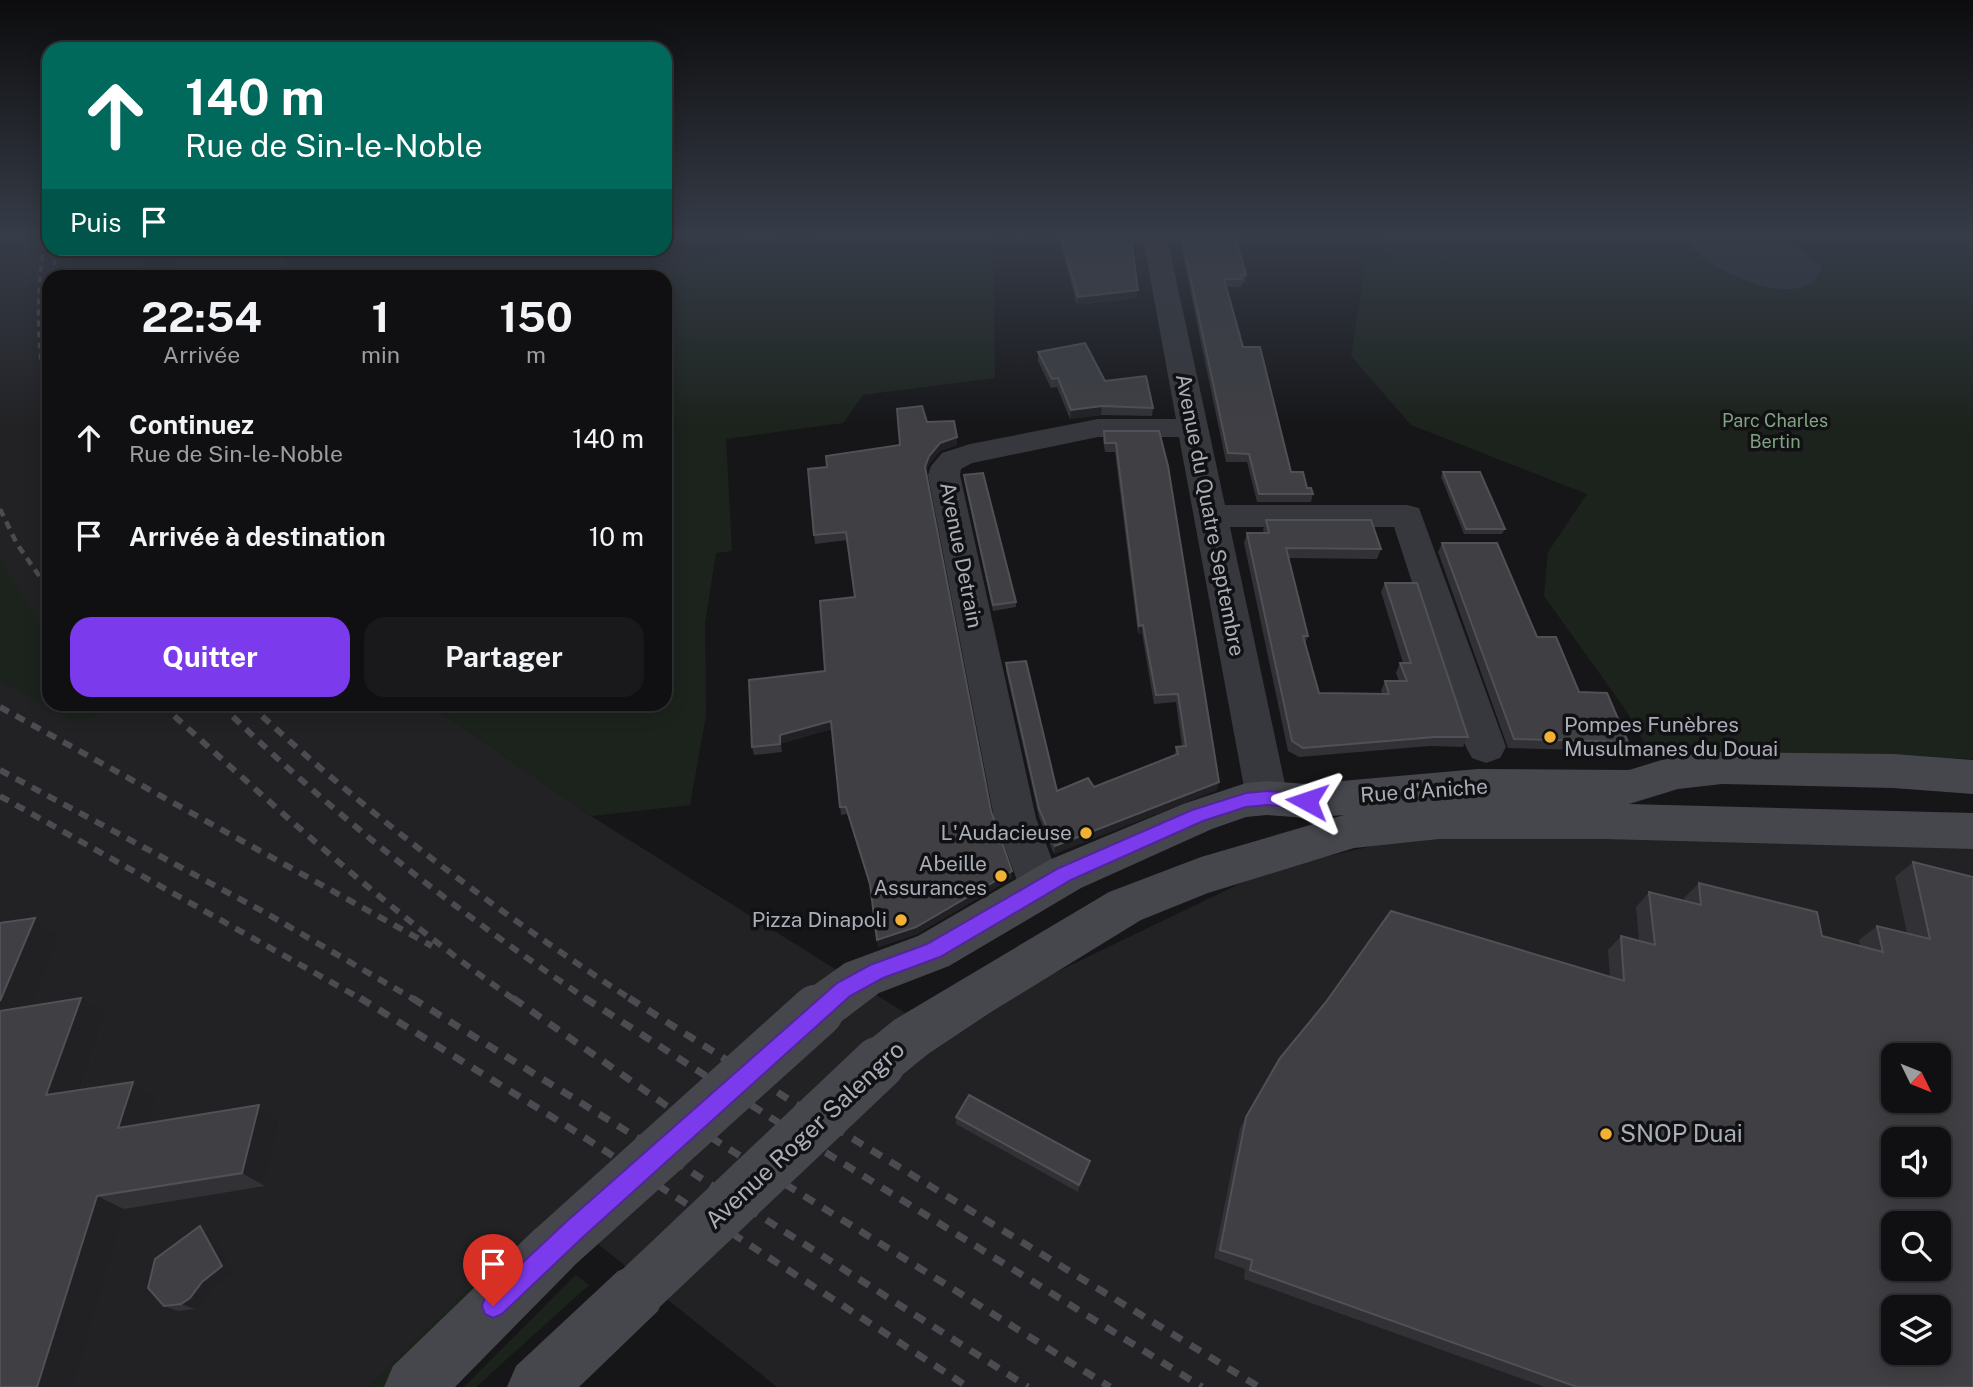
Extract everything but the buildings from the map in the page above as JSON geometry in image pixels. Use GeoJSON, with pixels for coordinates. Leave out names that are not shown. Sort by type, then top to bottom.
{"type":"FeatureCollection","features":[{"type":"Feature","properties":{"kind":"main road","name":"Rue d'Aniche"},"geometry":{"type":"LineString","coordinates":[[414,1387],[554,1248],[817,1011],[862,978],[933,951],[1041,888],[1099,858],[1198,816],[1246,800],[1267,798],[1307,801],[1478,786],[1629,787],[1678,772],[1722,768],[1904,772],[1973,777]]}},
{"type":"Feature","properties":{"kind":"main road","name":"Rue d'Aniche"},"geometry":{"type":"LineString","coordinates":[[1101,919],[1146,897],[1201,876],[1342,833],[1409,822],[1605,821],[1973,831]]}},
{"type":"Feature","properties":{"kind":"main road","name":"Avenue Roger Salengro"},"geometry":{"type":"LineString","coordinates":[[537,1387],[879,1063],[911,1037],[974,996],[1101,919]]}},
{"type":"Feature","properties":{"kind":"street","name":"Avenue du Quatre Septembre"},"geometry":{"type":"LineString","coordinates":[[1167,298],[1267,798]]}},
{"type":"Feature","properties":{"kind":"street","name":"Avenue Detrain"},"geometry":{"type":"LineString","coordinates":[[1041,888],[1015,818],[944,475],[945,467],[951,461],[970,454],[1098,428],[1192,428]]}},
{"type":"Feature","properties":{"kind":"street"},"geometry":{"type":"LineString","coordinates":[[1209,516],[1407,516],[1486,747]]}},
{"type":"Feature","properties":{"kind":"shaded area"},"geometry":{"type":"Polygon","coordinates":[[[0,298],[42,298],[42,711],[439,711],[591,816],[934,1031],[1266,871],[1431,832],[1973,844],[1973,1387],[777,1387],[559,1213],[406,1387],[0,1387],[0,298]]]}},
{"type":"Feature","properties":{"kind":"green space"},"geometry":{"type":"Polygon","coordinates":[[[672,298],[994,298],[995,378],[863,395],[843,423],[726,439],[732,551],[716,553],[705,623],[706,716],[690,805],[591,816],[439,711],[672,711],[672,298]]]}},
{"type":"Feature","properties":{"kind":"green space","name":"Parc Charles Bertin"},"geometry":{"type":"Polygon","coordinates":[[[1360,298],[1973,298],[1973,759],[1649,751],[1625,709],[1544,596],[1548,552],[1587,494],[1411,425],[1351,356],[1360,298]]]}},
{"type":"Feature","properties":{"kind":"green space"},"geometry":{"type":"Polygon","coordinates":[[[0,558],[42,627],[42,704],[0,681],[0,558]]]}},
{"type":"Feature","properties":{"kind":"green space"},"geometry":{"type":"Polygon","coordinates":[[[56,711],[104,711],[76,722],[56,711]]]}},
{"type":"Feature","properties":{"kind":"green space"},"geometry":{"type":"Polygon","coordinates":[[[519,1239],[526,1244],[382,1387],[368,1387],[519,1239]]]}},
{"type":"Feature","properties":{"kind":"green space"},"geometry":{"type":"Polygon","coordinates":[[[576,1275],[589,1285],[476,1387],[464,1387],[576,1275]]]}},
{"type":"Feature","properties":{"kind":"railway"},"geometry":{"type":"LineString","coordinates":[[39,298],[38,321],[42,365]]}},
{"type":"Feature","properties":{"kind":"railway"},"geometry":{"type":"LineString","coordinates":[[0,509],[17,544],[42,580]]}},
{"type":"Feature","properties":{"kind":"railway"},"geometry":{"type":"LineString","coordinates":[[0,707],[432,946]]}},
{"type":"Feature","properties":{"kind":"railway"},"geometry":{"type":"LineString","coordinates":[[169,711],[378,895],[515,1000]]}},
{"type":"Feature","properties":{"kind":"railway"},"geometry":{"type":"LineString","coordinates":[[227,711],[307,785],[397,860],[491,932],[587,999]]}},
{"type":"Feature","properties":{"kind":"railway"},"geometry":{"type":"LineString","coordinates":[[257,711],[340,785],[434,860],[532,932],[630,999]]}},
{"type":"Feature","properties":{"kind":"railway"},"geometry":{"type":"LineString","coordinates":[[0,770],[264,912],[415,1000]]}},
{"type":"Feature","properties":{"kind":"railway"},"geometry":{"type":"LineString","coordinates":[[0,796],[363,1000]]}},
{"type":"Feature","properties":{"kind":"railway"},"geometry":{"type":"LineString","coordinates":[[360,998],[570,1128],[968,1387]]}},
{"type":"Feature","properties":{"kind":"railway"},"geometry":{"type":"LineString","coordinates":[[412,998],[649,1145],[1028,1387]]}},
{"type":"Feature","properties":{"kind":"railway"},"geometry":{"type":"LineString","coordinates":[[513,998],[721,1144],[1110,1387]]}},
{"type":"Feature","properties":{"kind":"railway"},"geometry":{"type":"LineString","coordinates":[[587,999],[804,1139],[1202,1387]]}},
{"type":"Feature","properties":{"kind":"railway"},"geometry":{"type":"LineString","coordinates":[[630,999],[788,1099],[1259,1387]]}},
{"type":"Feature","properties":{"kind":"place","name":"Pompes Funèbres Musulmanes du Douai"},"geometry":{"type":"Point","coordinates":[1550,737]}},
{"type":"Feature","properties":{"kind":"place","name":"L'Audacieuse"},"geometry":{"type":"Point","coordinates":[1086,833]}},
{"type":"Feature","properties":{"kind":"place","name":"Abeille Assurances"},"geometry":{"type":"Point","coordinates":[1001,876]}},
{"type":"Feature","properties":{"kind":"place","name":"Pizza Dinapoli"},"geometry":{"type":"Point","coordinates":[901,920]}},
{"type":"Feature","properties":{"kind":"place","name":"SNOP Duai"},"geometry":{"type":"Point","coordinates":[1606,1134]}},
{"type":"Feature","properties":{"kind":"route"},"geometry":{"type":"LineString","coordinates":[[493,1306],[817,1011],[862,978],[933,951],[1065,874],[1198,816],[1246,800],[1267,798],[1307,801]]}}]}
